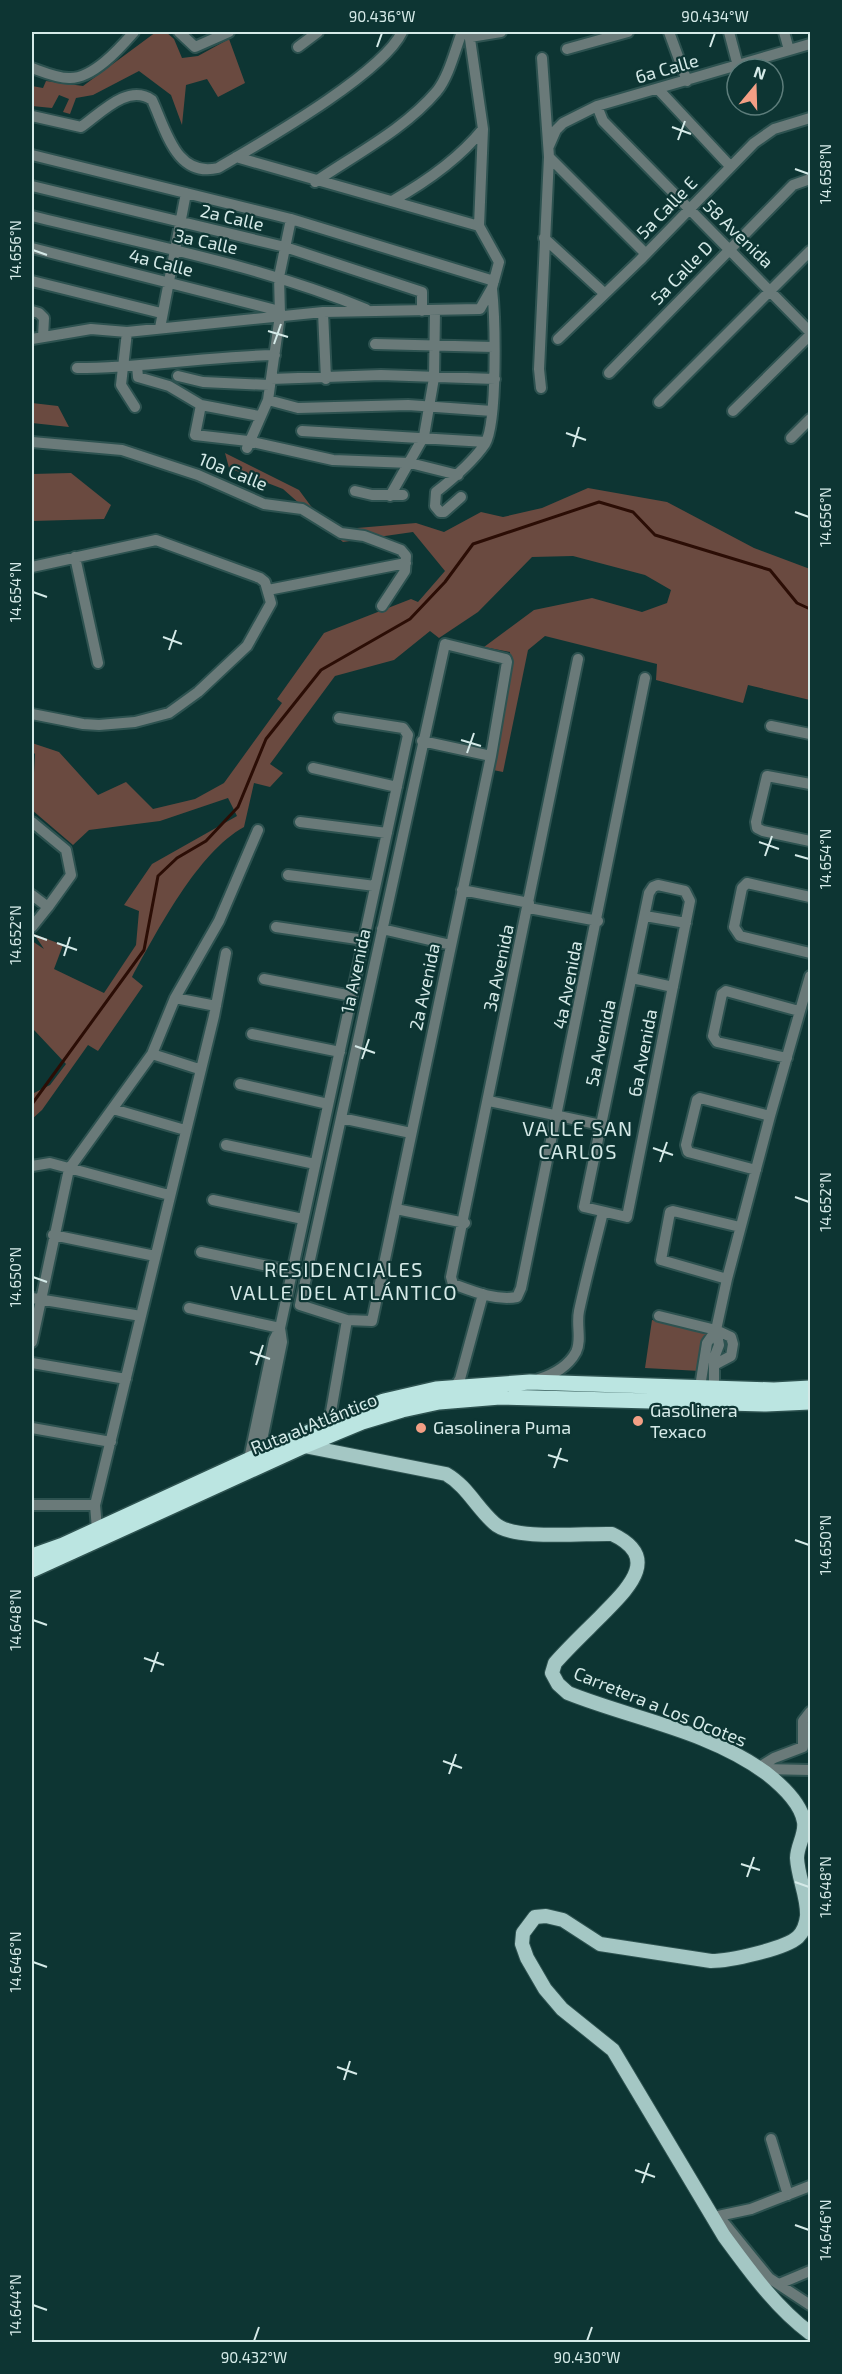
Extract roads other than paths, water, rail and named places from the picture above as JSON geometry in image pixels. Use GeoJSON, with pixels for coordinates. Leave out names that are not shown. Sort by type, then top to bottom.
{"type":"FeatureCollection","features":[{"type":"Feature","properties":{"kind":"highway","name":"Ruta al Atlántico"},"geometry":{"type":"LineString","coordinates":[[32,1557],[328,1423],[384,1401],[455,1387],[530,1382],[810,1402]]}},
{"type":"Feature","properties":{"kind":"highway","name":"Ruta al Atlántico"},"geometry":{"type":"LineString","coordinates":[[32,1570],[303,1446],[362,1422],[439,1402],[500,1397],[673,1394],[707,1387],[774,1390],[810,1388]]}},
{"type":"Feature","properties":{"kind":"main road","name":"Carretera a Los Ocotes"},"geometry":{"type":"LineString","coordinates":[[303,1446],[446,1474],[460,1482],[496,1526],[513,1533],[612,1534],[624,1539],[633,1548],[637,1559],[632,1584],[555,1664],[552,1673],[558,1684],[568,1693],[655,1720],[727,1751],[759,1769],[787,1791],[804,1822],[797,1859],[807,1916],[805,1928],[797,1938],[723,1961],[711,1960],[600,1944],[574,1925],[546,1916],[535,1917],[524,1933],[522,1944],[545,1989],[562,2009],[613,2050],[716,2217],[724,2236],[764,2286],[810,2333]]}},
{"type":"Feature","properties":{"kind":"street"},"geometry":{"type":"LineString","coordinates":[[32,68],[68,78],[80,77],[101,64],[134,32]]}},
{"type":"Feature","properties":{"kind":"street"},"geometry":{"type":"LineString","coordinates":[[179,32],[195,47],[229,32]]}},
{"type":"Feature","properties":{"kind":"street"},"geometry":{"type":"LineString","coordinates":[[298,47],[318,32]]}},
{"type":"Feature","properties":{"kind":"street"},"geometry":{"type":"LineString","coordinates":[[32,116],[81,127],[128,94],[146,95],[152,100],[176,153],[183,161],[205,171],[219,168],[314,109],[384,56],[397,42],[402,32]]}},
{"type":"Feature","properties":{"kind":"street"},"geometry":{"type":"LineString","coordinates":[[467,34],[501,32]]}},
{"type":"Feature","properties":{"kind":"street"},"geometry":{"type":"LineString","coordinates":[[567,49],[628,32]]}},
{"type":"Feature","properties":{"kind":"street"},"geometry":{"type":"LineString","coordinates":[[669,32],[687,81]]}},
{"type":"Feature","properties":{"kind":"street"},"geometry":{"type":"LineString","coordinates":[[729,32],[736,57]]}},
{"type":"Feature","properties":{"kind":"street"},"geometry":{"type":"LineString","coordinates":[[784,32],[789,50]]}},
{"type":"Feature","properties":{"kind":"street"},"geometry":{"type":"LineString","coordinates":[[315,182],[417,111],[438,89],[467,34]]}},
{"type":"Feature","properties":{"kind":"street"},"geometry":{"type":"LineString","coordinates":[[32,339],[91,329],[127,332],[323,312],[477,311],[482,307],[499,267],[498,256],[479,226],[483,129],[467,34]]}},
{"type":"Feature","properties":{"kind":"street","name":"6a Calle"},"geometry":{"type":"LineString","coordinates":[[767,57],[810,44]]}},
{"type":"Feature","properties":{"kind":"street","name":"6a Calle"},"geometry":{"type":"LineString","coordinates":[[542,58],[549,152]]}},
{"type":"Feature","properties":{"kind":"street","name":"6a Calle"},"geometry":{"type":"LineString","coordinates":[[541,388],[539,369],[543,238],[552,138],[563,123],[597,106],[725,70]]}},
{"type":"Feature","properties":{"kind":"street"},"geometry":{"type":"LineString","coordinates":[[658,89],[730,166]]}},
{"type":"Feature","properties":{"kind":"street","name":"58 Avenida"},"geometry":{"type":"LineString","coordinates":[[597,106],[603,121],[688,209],[772,290],[810,333]]}},
{"type":"Feature","properties":{"kind":"street","name":"5a Calle E"},"geometry":{"type":"LineString","coordinates":[[558,339],[646,254],[730,166],[766,132],[810,118]]}},
{"type":"Feature","properties":{"kind":"street"},"geometry":{"type":"LineString","coordinates":[[392,201],[455,159],[483,129]]}},
{"type":"Feature","properties":{"kind":"street"},"geometry":{"type":"LineString","coordinates":[[549,152],[646,254]]}},
{"type":"Feature","properties":{"kind":"street"},"geometry":{"type":"LineString","coordinates":[[32,158],[291,219],[493,284]]}},
{"type":"Feature","properties":{"kind":"street"},"geometry":{"type":"LineString","coordinates":[[236,158],[315,182],[479,226]]}},
{"type":"Feature","properties":{"kind":"street","name":"5a Calle D"},"geometry":{"type":"LineString","coordinates":[[609,374],[729,248],[793,185],[810,179]]}},
{"type":"Feature","properties":{"kind":"street","name":"2a Calle"},"geometry":{"type":"LineString","coordinates":[[32,186],[285,247],[422,292],[422,311]]}},
{"type":"Feature","properties":{"kind":"street"},"geometry":{"type":"LineString","coordinates":[[160,328],[161,313],[186,193]]}},
{"type":"Feature","properties":{"kind":"street","name":"3a Calle"},"geometry":{"type":"LineString","coordinates":[[32,216],[279,278],[370,311]]}},
{"type":"Feature","properties":{"kind":"street"},"geometry":{"type":"LineString","coordinates":[[247,444],[268,399],[280,315],[279,278],[291,219]]}},
{"type":"Feature","properties":{"kind":"street"},"geometry":{"type":"LineString","coordinates":[[543,238],[604,293]]}},
{"type":"Feature","properties":{"kind":"street","name":"4a Calle"},"geometry":{"type":"LineString","coordinates":[[32,248],[272,309],[280,315]]}},
{"type":"Feature","properties":{"kind":"street"},"geometry":{"type":"LineString","coordinates":[[659,402],[810,251]]}},
{"type":"Feature","properties":{"kind":"street"},"geometry":{"type":"LineString","coordinates":[[32,281],[161,313]]}},
{"type":"Feature","properties":{"kind":"street"},"geometry":{"type":"LineString","coordinates":[[461,497],[444,512],[440,512],[435,506],[436,492],[458,475],[486,442],[495,379],[493,284]]}},
{"type":"Feature","properties":{"kind":"street"},"geometry":{"type":"LineString","coordinates":[[390,496],[424,436],[434,378],[435,311]]}},
{"type":"Feature","properties":{"kind":"street"},"geometry":{"type":"LineString","coordinates":[[323,312],[326,379]]}},
{"type":"Feature","properties":{"kind":"street"},"geometry":{"type":"LineString","coordinates":[[37,313],[43,337]]}},
{"type":"Feature","properties":{"kind":"street"},"geometry":{"type":"LineString","coordinates":[[127,332],[121,385],[135,407]]}},
{"type":"Feature","properties":{"kind":"street"},"geometry":{"type":"LineString","coordinates":[[733,411],[810,333]]}},
{"type":"Feature","properties":{"kind":"street"},"geometry":{"type":"LineString","coordinates":[[375,344],[494,347]]}},
{"type":"Feature","properties":{"kind":"street"},"geometry":{"type":"LineString","coordinates":[[77,368],[123,368],[224,356],[275,355]]}},
{"type":"Feature","properties":{"kind":"street"},"geometry":{"type":"LineString","coordinates":[[137,366],[138,376],[169,386],[201,405],[259,416]]}},
{"type":"Feature","properties":{"kind":"street"},"geometry":{"type":"LineString","coordinates":[[178,376],[203,382],[270,382],[381,375],[495,379]]}},
{"type":"Feature","properties":{"kind":"street"},"geometry":{"type":"LineString","coordinates":[[268,399],[298,408],[378,405],[492,411]]}},
{"type":"Feature","properties":{"kind":"street"},"geometry":{"type":"LineString","coordinates":[[201,405],[195,435],[333,460],[410,463],[458,475]]}},
{"type":"Feature","properties":{"kind":"street"},"geometry":{"type":"LineString","coordinates":[[791,438],[810,419]]}},
{"type":"Feature","properties":{"kind":"street"},"geometry":{"type":"LineString","coordinates":[[302,431],[348,435],[424,436],[486,442]]}},
{"type":"Feature","properties":{"kind":"street","name":"10a Calle"},"geometry":{"type":"LineString","coordinates":[[32,442],[122,450],[198,475],[264,504],[302,509],[341,533],[364,536],[401,550],[406,556],[406,563]]}},
{"type":"Feature","properties":{"kind":"street"},"geometry":{"type":"LineString","coordinates":[[355,491],[390,496],[403,495]]}},
{"type":"Feature","properties":{"kind":"street"},"geometry":{"type":"LineString","coordinates":[[32,567],[156,540],[260,578],[268,590],[271,607],[246,646],[198,692],[169,713],[135,722],[99,725],[32,714]]}},
{"type":"Feature","properties":{"kind":"street"},"geometry":{"type":"LineString","coordinates":[[75,557],[98,663]]}},
{"type":"Feature","properties":{"kind":"street"},"geometry":{"type":"LineString","coordinates":[[268,590],[406,563],[405,571],[382,606]]}},
{"type":"Feature","properties":{"kind":"street","name":"1a Avenida"},"geometry":{"type":"LineString","coordinates":[[347,1320],[300,1305],[422,741],[446,644],[507,660]]}},
{"type":"Feature","properties":{"kind":"street","name":"3a Avenida"},"geometry":{"type":"LineString","coordinates":[[483,1294],[453,1284],[451,1277],[465,1223],[578,659]]}},
{"type":"Feature","properties":{"kind":"street","name":"2a Avenida"},"geometry":{"type":"LineString","coordinates":[[347,1320],[372,1321],[490,756],[507,660]]}},
{"type":"Feature","properties":{"kind":"street","name":"4a Avenida"},"geometry":{"type":"LineString","coordinates":[[483,1294],[508,1299],[517,1298],[521,1288],[598,921],[645,678]]}},
{"type":"Feature","properties":{"kind":"street"},"geometry":{"type":"LineString","coordinates":[[254,1457],[282,1342],[280,1328],[408,735],[406,730],[339,718]]}},
{"type":"Feature","properties":{"kind":"street"},"geometry":{"type":"LineString","coordinates":[[771,726],[810,734]]}},
{"type":"Feature","properties":{"kind":"street"},"geometry":{"type":"LineString","coordinates":[[422,741],[490,756]]}},
{"type":"Feature","properties":{"kind":"street"},"geometry":{"type":"LineString","coordinates":[[313,768],[397,787]]}},
{"type":"Feature","properties":{"kind":"street"},"geometry":{"type":"LineString","coordinates":[[810,784],[767,776],[756,822],[757,828],[763,831],[810,841]]}},
{"type":"Feature","properties":{"kind":"street"},"geometry":{"type":"LineString","coordinates":[[32,822],[66,850],[71,875],[32,927]]}},
{"type":"Feature","properties":{"kind":"street"},"geometry":{"type":"LineString","coordinates":[[300,822],[387,833]]}},
{"type":"Feature","properties":{"kind":"street"},"geometry":{"type":"LineString","coordinates":[[32,1342],[36,1298],[69,1169],[152,1054],[175,998],[219,921],[258,830]]}},
{"type":"Feature","properties":{"kind":"street"},"geometry":{"type":"LineString","coordinates":[[288,875],[375,886]]}},
{"type":"Feature","properties":{"kind":"street"},"geometry":{"type":"LineString","coordinates":[[810,897],[747,883],[742,888],[734,927],[740,936],[810,953]]}},
{"type":"Feature","properties":{"kind":"street","name":"6a Avenida"},"geometry":{"type":"LineString","coordinates":[[603,1212],[627,1217],[686,923],[688,895],[685,891],[658,885],[653,887]]}},
{"type":"Feature","properties":{"kind":"street","name":"5a Avenida"},"geometry":{"type":"LineString","coordinates":[[603,1212],[584,1207],[645,915],[653,887]]}},
{"type":"Feature","properties":{"kind":"street"},"geometry":{"type":"LineString","coordinates":[[462,890],[598,921]]}},
{"type":"Feature","properties":{"kind":"street"},"geometry":{"type":"LineString","coordinates":[[32,895],[52,903]]}},
{"type":"Feature","properties":{"kind":"street"},"geometry":{"type":"LineString","coordinates":[[645,915],[686,923]]}},
{"type":"Feature","properties":{"kind":"street"},"geometry":{"type":"LineString","coordinates":[[276,927],[364,940]]}},
{"type":"Feature","properties":{"kind":"street"},"geometry":{"type":"LineString","coordinates":[[382,930],[451,945]]}},
{"type":"Feature","properties":{"kind":"street"},"geometry":{"type":"LineString","coordinates":[[97,1529],[95,1505],[216,1006],[226,953]]}},
{"type":"Feature","properties":{"kind":"street"},"geometry":{"type":"LineString","coordinates":[[707,1387],[711,1360],[719,1346],[717,1330],[740,1227],[810,976]]}},
{"type":"Feature","properties":{"kind":"street"},"geometry":{"type":"LineString","coordinates":[[632,978],[673,987]]}},
{"type":"Feature","properties":{"kind":"street"},"geometry":{"type":"LineString","coordinates":[[264,980],[352,996]]}},
{"type":"Feature","properties":{"kind":"street"},"geometry":{"type":"LineString","coordinates":[[787,1058],[717,1042],[713,1036],[722,994],[726,991],[799,1011]]}},
{"type":"Feature","properties":{"kind":"street"},"geometry":{"type":"LineString","coordinates":[[175,998],[216,1006]]}},
{"type":"Feature","properties":{"kind":"street"},"geometry":{"type":"LineString","coordinates":[[252,1034],[340,1052]]}},
{"type":"Feature","properties":{"kind":"street"},"geometry":{"type":"LineString","coordinates":[[152,1054],[199,1070]]}},
{"type":"Feature","properties":{"kind":"street"},"geometry":{"type":"LineString","coordinates":[[240,1084],[328,1104]]}},
{"type":"Feature","properties":{"kind":"street"},"geometry":{"type":"LineString","coordinates":[[756,1170],[688,1152],[686,1145],[697,1100],[700,1098],[770,1116]]}},
{"type":"Feature","properties":{"kind":"street"},"geometry":{"type":"LineString","coordinates":[[489,1101],[601,1125]]}},
{"type":"Feature","properties":{"kind":"street"},"geometry":{"type":"LineString","coordinates":[[113,1109],[185,1130]]}},
{"type":"Feature","properties":{"kind":"street"},"geometry":{"type":"LineString","coordinates":[[341,1118],[411,1133]]}},
{"type":"Feature","properties":{"kind":"street"},"geometry":{"type":"LineString","coordinates":[[226,1145],[315,1164]]}},
{"type":"Feature","properties":{"kind":"street"},"geometry":{"type":"LineString","coordinates":[[32,1166],[50,1163],[169,1195]]}},
{"type":"Feature","properties":{"kind":"street"},"geometry":{"type":"LineString","coordinates":[[213,1200],[303,1220]]}},
{"type":"Feature","properties":{"kind":"street"},"geometry":{"type":"LineString","coordinates":[[396,1209],[465,1223]]}},
{"type":"Feature","properties":{"kind":"street"},"geometry":{"type":"LineString","coordinates":[[727,1279],[661,1260],[670,1212],[673,1210],[740,1227]]}},
{"type":"Feature","properties":{"kind":"street"},"geometry":{"type":"LineString","coordinates":[[530,1382],[553,1375],[575,1353],[579,1343],[578,1314],[603,1212]]}},
{"type":"Feature","properties":{"kind":"street"},"geometry":{"type":"LineString","coordinates":[[53,1235],[155,1256]]}},
{"type":"Feature","properties":{"kind":"street"},"geometry":{"type":"LineString","coordinates":[[201,1252],[292,1271]]}},
{"type":"Feature","properties":{"kind":"street"},"geometry":{"type":"LineString","coordinates":[[455,1387],[460,1379],[483,1294]]}},
{"type":"Feature","properties":{"kind":"street"},"geometry":{"type":"LineString","coordinates":[[36,1298],[141,1316]]}},
{"type":"Feature","properties":{"kind":"street"},"geometry":{"type":"LineString","coordinates":[[189,1308],[280,1328]]}},
{"type":"Feature","properties":{"kind":"street"},"geometry":{"type":"LineString","coordinates":[[659,1316],[717,1330]]}},
{"type":"Feature","properties":{"kind":"street"},"geometry":{"type":"LineString","coordinates":[[328,1423],[347,1320]]}},
{"type":"Feature","properties":{"kind":"street"},"geometry":{"type":"LineString","coordinates":[[32,1363],[126,1379]]}},
{"type":"Feature","properties":{"kind":"street"},"geometry":{"type":"LineString","coordinates":[[32,1428],[111,1442]]}},
{"type":"Feature","properties":{"kind":"street"},"geometry":{"type":"LineString","coordinates":[[32,1505],[95,1505]]}},
{"type":"Feature","properties":{"kind":"street"},"geometry":{"type":"LineString","coordinates":[[759,1769],[774,1758],[803,1747],[803,1721],[810,1712]]}},
{"type":"Feature","properties":{"kind":"street"},"geometry":{"type":"LineString","coordinates":[[759,1769],[810,1770]]}},
{"type":"Feature","properties":{"kind":"street"},"geometry":{"type":"LineString","coordinates":[[771,2139],[788,2195]]}},
{"type":"Feature","properties":{"kind":"street"},"geometry":{"type":"LineString","coordinates":[[810,2186],[752,2209],[716,2217],[769,2278],[810,2305]]}},
{"type":"Feature","properties":{"kind":"street"},"geometry":{"type":"LineString","coordinates":[[779,2284],[810,2271]]}},
{"type":"Feature","properties":{"kind":"waterway"},"geometry":{"type":"LineString","coordinates":[[32,1104],[144,950],[158,876],[177,858],[206,841],[238,807],[266,739],[321,670],[410,619],[445,582],[473,544],[599,502],[633,512],[655,535],[770,570],[797,603],[810,609]]}},
{"type":"Feature","properties":{"kind":"place","name":"Gasolinera Texaco"},"geometry":{"type":"Point","coordinates":[638,1421]}},
{"type":"Feature","properties":{"kind":"place","name":"Gasolinera Puma"},"geometry":{"type":"Point","coordinates":[421,1428]}},
{"type":"Feature","properties":{"kind":"district","name":"VALLE SAN CARLOS"},"geometry":{"type":"Point","coordinates":[578,1140]}},
{"type":"Feature","properties":{"kind":"district","name":"RESIDENCIALES VALLE DEL ATLÁNTICO"},"geometry":{"type":"Point","coordinates":[344,1282]}}]}
